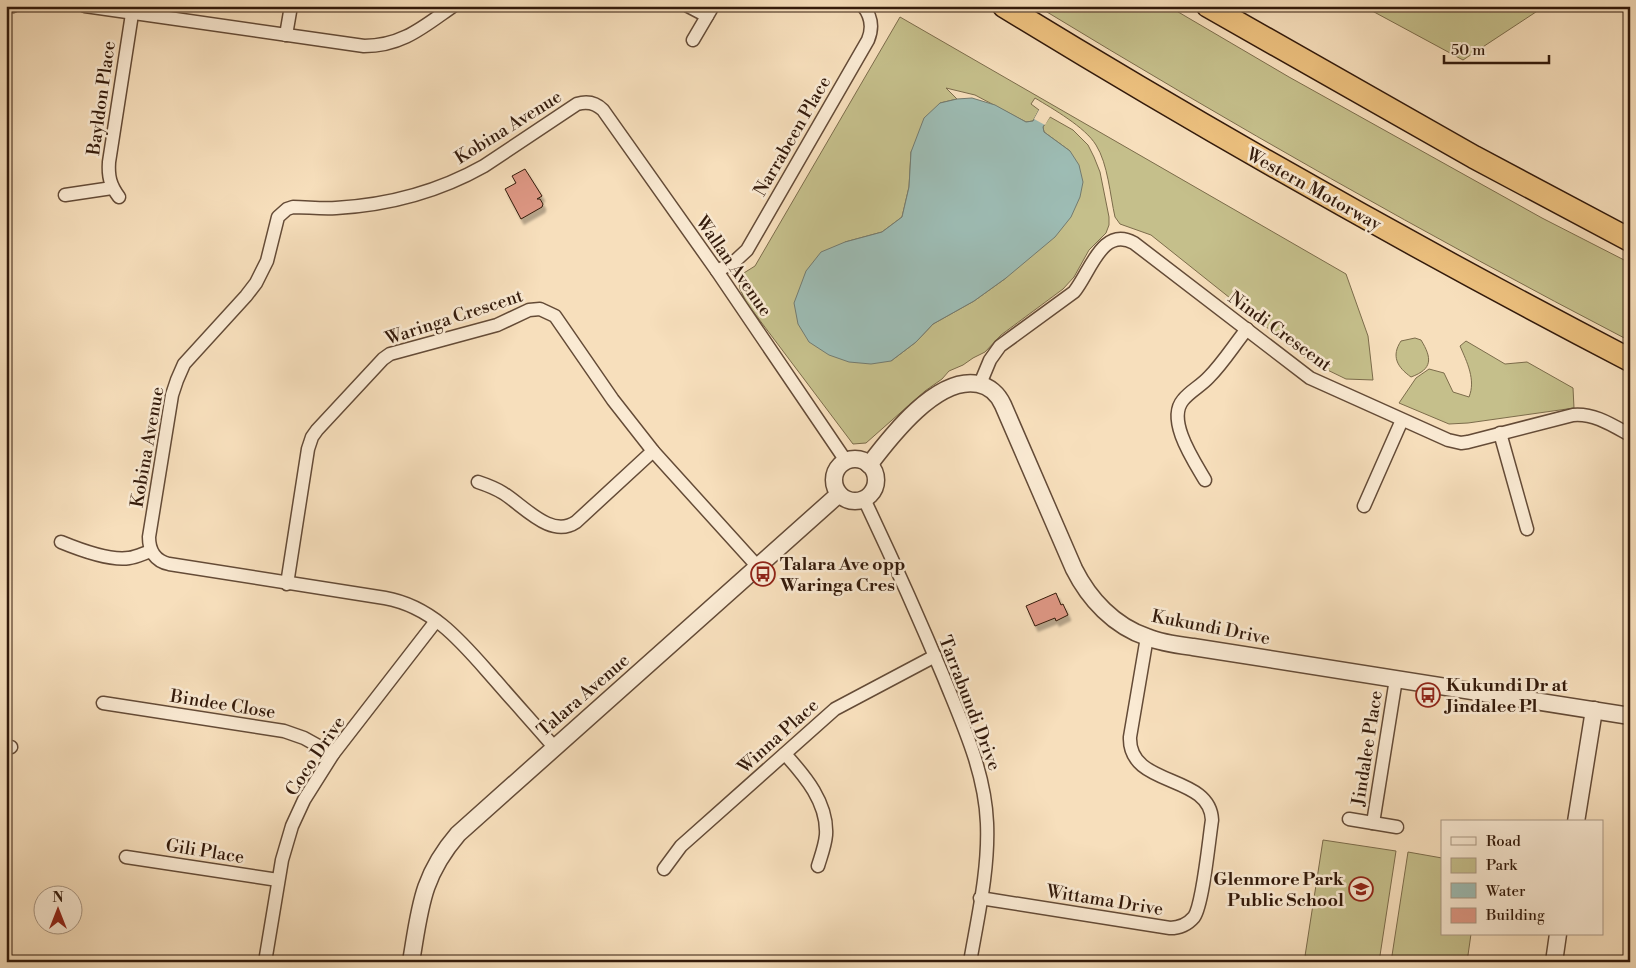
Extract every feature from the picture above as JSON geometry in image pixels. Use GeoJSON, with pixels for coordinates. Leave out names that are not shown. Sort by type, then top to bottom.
{"type":"FeatureCollection","features":[{"type":"Feature","properties":{"kind":"highway","name":"Western Motorway"},"geometry":{"type":"LineString","coordinates":[[1004,6],[1105,68],[1279,170],[1432,255],[1630,360]]}},
{"type":"Feature","properties":{"kind":"highway"},"geometry":{"type":"LineString","coordinates":[[1208,6],[1474,157],[1630,240]]}},
{"type":"Feature","properties":{"kind":"street"},"geometry":{"type":"LineString","coordinates":[[6,6],[12,6]]}},
{"type":"Feature","properties":{"kind":"street"},"geometry":{"type":"LineString","coordinates":[[85,6],[354,45],[384,45],[403,39],[414,34],[453,6]]}},
{"type":"Feature","properties":{"kind":"street"},"geometry":{"type":"LineString","coordinates":[[286,35],[291,6]]}},
{"type":"Feature","properties":{"kind":"street"},"geometry":{"type":"LineString","coordinates":[[688,6],[710,11],[693,40]]}},
{"type":"Feature","properties":{"kind":"street","name":"Narrabeen Place"},"geometry":{"type":"LineString","coordinates":[[717,272],[734,262],[747,250],[868,40],[871,20],[863,6]]}},
{"type":"Feature","properties":{"kind":"street","name":"Bayldon Place"},"geometry":{"type":"LineString","coordinates":[[66,195],[116,192],[108,174],[109,162],[132,14]]}},
{"type":"Feature","properties":{"kind":"street","name":"Wallan Avenue"},"geometry":{"type":"LineString","coordinates":[[585,102],[596,105],[603,110],[717,272],[846,461]]}},
{"type":"Feature","properties":{"kind":"street","name":"Kobina Avenue"},"geometry":{"type":"LineString","coordinates":[[151,551],[149,537],[172,395],[177,380],[189,359],[256,283],[267,261],[280,214],[293,207],[335,208],[380,203],[436,188],[468,175],[484,166],[573,106],[585,102]]}},
{"type":"Feature","properties":{"kind":"street","name":"Nindi Crescent"},"geometry":{"type":"LineString","coordinates":[[980,384],[996,350],[1074,292],[1106,244],[1118,239],[1124,239],[1134,243],[1310,378],[1455,442],[1468,442],[1580,414],[1594,417],[1630,435]]}},
{"type":"Feature","properties":{"kind":"street","name":"Waringa Crescent"},"geometry":{"type":"LineString","coordinates":[[288,584],[308,449],[312,437],[317,430],[383,360],[394,352],[497,325],[529,310],[536,309],[546,310],[555,316],[613,400],[653,451],[758,567]]}},
{"type":"Feature","properties":{"kind":"street"},"geometry":{"type":"LineString","coordinates":[[1205,480],[1191,458],[1181,434],[1177,421],[1177,412],[1182,400],[1211,376],[1247,329]]}},
{"type":"Feature","properties":{"kind":"street"},"geometry":{"type":"LineString","coordinates":[[869,465],[903,423],[940,392],[957,384],[980,384]]}},
{"type":"Feature","properties":{"kind":"street","name":"Kukundi Drive"},"geometry":{"type":"LineString","coordinates":[[980,384],[996,394],[1004,404],[1074,569],[1083,585],[1097,604],[1114,619],[1133,631],[1147,637],[1193,648],[1630,716]]}},
{"type":"Feature","properties":{"kind":"street"},"geometry":{"type":"LineString","coordinates":[[1364,506],[1402,420]]}},
{"type":"Feature","properties":{"kind":"street"},"geometry":{"type":"LineString","coordinates":[[1500,433],[1527,529]]}},
{"type":"Feature","properties":{"kind":"street"},"geometry":{"type":"LineString","coordinates":[[478,482],[503,492],[548,525],[565,528],[576,522],[653,451]]}},
{"type":"Feature","properties":{"kind":"street"},"geometry":{"type":"LineString","coordinates":[[858,459],[869,465],[873,470],[875,483],[873,489],[864,499],[851,500],[839,494],[834,482],[834,476],[836,470],[846,461],[858,459]]}},
{"type":"Feature","properties":{"kind":"street","name":"Talara Avenue"},"geometry":{"type":"LineString","coordinates":[[411,962],[424,893],[432,872],[442,854],[458,834],[839,494]]}},
{"type":"Feature","properties":{"kind":"street","name":"Tarrabundi Drive"},"geometry":{"type":"LineString","coordinates":[[864,499],[935,656],[967,733],[983,789],[986,811],[986,857],[970,962]]}},
{"type":"Feature","properties":{"kind":"street"},"geometry":{"type":"LineString","coordinates":[[61,542],[80,550],[120,558],[129,558],[151,551],[159,561],[169,564],[397,600],[421,610],[460,642],[554,747]]}},
{"type":"Feature","properties":{"kind":"street","name":"Coco Drive"},"geometry":{"type":"LineString","coordinates":[[265,962],[278,880],[285,850],[298,812],[312,786],[334,754],[436,621]]}},
{"type":"Feature","properties":{"kind":"street","name":"Wittama Drive"},"geometry":{"type":"LineString","coordinates":[[980,898],[1170,928],[1184,925],[1193,917],[1199,904],[1212,820],[1210,808],[1198,794],[1139,764],[1131,753],[1129,746],[1147,637]]}},
{"type":"Feature","properties":{"kind":"street","name":"Winna Place"},"geometry":{"type":"LineString","coordinates":[[664,869],[681,846],[834,709],[935,656]]}},
{"type":"Feature","properties":{"kind":"street","name":"Jindalee Place"},"geometry":{"type":"LineString","coordinates":[[1373,823],[1396,679]]}},
{"type":"Feature","properties":{"kind":"street","name":"Bindee Close"},"geometry":{"type":"LineString","coordinates":[[103,703],[284,731],[304,738],[334,754]]}},
{"type":"Feature","properties":{"kind":"street"},"geometry":{"type":"LineString","coordinates":[[1576,820],[1594,710]]}},
{"type":"Feature","properties":{"kind":"street"},"geometry":{"type":"LineString","coordinates":[[785,754],[811,786],[825,820],[825,841],[818,866]]}},
{"type":"Feature","properties":{"kind":"street","name":"Jindalee Place"},"geometry":{"type":"LineString","coordinates":[[1349,820],[1397,827]]}},
{"type":"Feature","properties":{"kind":"street","name":"Gili Place"},"geometry":{"type":"LineString","coordinates":[[126,857],[278,880]]}},
{"type":"Feature","properties":{"kind":"street"},"geometry":{"type":"LineString","coordinates":[[1554,962],[1558,936]]}},
{"type":"Feature","properties":{"kind":"green space"},"geometry":{"type":"Polygon","coordinates":[[[1037,6],[1168,6],[1289,77],[1542,218],[1630,263],[1630,341],[1479,261],[1330,178],[1037,6]]]}},
{"type":"Feature","properties":{"kind":"green space"},"geometry":{"type":"Polygon","coordinates":[[[1363,6],[1545,6],[1463,60],[1363,6]]]}},
{"type":"Feature","properties":{"kind":"green space"},"geometry":{"type":"Polygon","coordinates":[[[900,17],[1346,274],[1368,336],[1373,380],[1346,379],[1309,361],[1151,235],[1120,224],[1115,217],[1106,170],[1100,153],[1091,138],[1068,119],[1035,98],[1031,104],[1039,110],[1033,121],[1026,122],[975,95],[946,88],[957,99],[940,103],[911,152],[909,187],[902,217],[882,232],[845,242],[891,361],[916,342],[933,324],[974,301],[1006,278],[1070,151],[1044,132],[1043,127],[1050,117],[1073,130],[1088,145],[1100,172],[1109,225],[1106,233],[1089,250],[1074,277],[1063,289],[1001,335],[985,352],[949,371],[866,443],[853,444],[746,302],[740,289],[739,276],[755,266],[900,17]]]}},
{"type":"Feature","properties":{"kind":"green space"},"geometry":{"type":"Polygon","coordinates":[[[1415,338],[1421,340],[1425,346],[1428,362],[1427,367],[1411,377],[1399,365],[1396,352],[1401,341],[1415,338]]]}},
{"type":"Feature","properties":{"kind":"green space"},"geometry":{"type":"Polygon","coordinates":[[[1466,341],[1505,364],[1527,362],[1573,388],[1574,408],[1449,424],[1399,403],[1416,378],[1429,369],[1444,373],[1453,392],[1469,397],[1472,384],[1471,378],[1460,346],[1466,341]]]}},
{"type":"Feature","properties":{"kind":"green space"},"geometry":{"type":"Polygon","coordinates":[[[1323,840],[1396,851],[1379,962],[1341,962],[1305,956],[1323,840]]]}},
{"type":"Feature","properties":{"kind":"green space"},"geometry":{"type":"Polygon","coordinates":[[[1408,852],[1441,858],[1441,936],[1471,936],[1467,962],[1391,962],[1408,852]]]}},
{"type":"Feature","properties":{"kind":"water"},"geometry":{"type":"Polygon","coordinates":[[[972,98],[995,105],[1026,122],[1033,121],[1039,110],[1049,117],[1043,127],[1044,132],[1070,151],[1079,165],[1083,182],[1080,197],[1071,217],[1055,237],[1006,278],[974,301],[933,324],[916,342],[891,361],[871,364],[849,362],[829,355],[809,342],[798,324],[794,303],[806,271],[821,252],[845,242],[882,232],[902,217],[909,187],[911,152],[924,118],[940,103],[972,98]]]}},
{"type":"Feature","properties":{"kind":"pier"},"geometry":{"type":"Polygon","coordinates":[[[1040,108],[1051,115],[1045,125],[1034,119],[1040,108]]]}},
{"type":"Feature","properties":{"kind":"building"},"geometry":{"type":"Polygon","coordinates":[[[525,169],[542,196],[537,199],[540,199],[543,204],[542,207],[521,219],[505,189],[516,183],[512,176],[525,169]]]}},
{"type":"Feature","properties":{"kind":"building"},"geometry":{"type":"Polygon","coordinates":[[[1056,593],[1068,615],[1056,621],[1055,618],[1035,626],[1026,606],[1056,593]]]}},
{"type":"Feature","properties":{"kind":"place","name":"Talara Ave opp Waringa Cres"},"geometry":{"type":"Point","coordinates":[763,574]}},
{"type":"Feature","properties":{"kind":"place","name":"Kukundi Dr at Jindalee Pl"},"geometry":{"type":"Point","coordinates":[1428,695]}},
{"type":"Feature","properties":{"kind":"place","name":"Glenmore Park Public School"},"geometry":{"type":"Point","coordinates":[1361,889]}}]}
